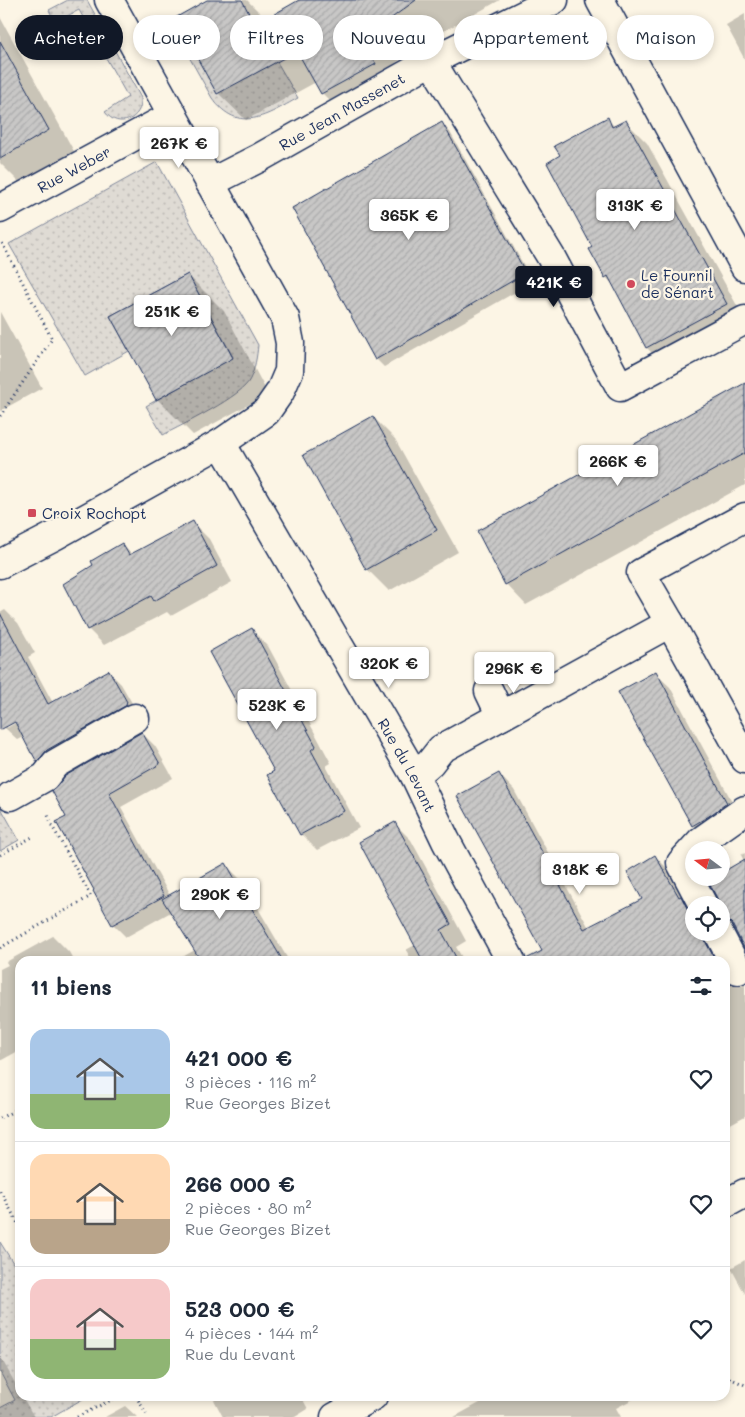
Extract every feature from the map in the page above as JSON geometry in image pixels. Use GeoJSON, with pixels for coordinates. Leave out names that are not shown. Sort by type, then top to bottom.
{"type":"FeatureCollection","features":[{"type":"Feature","properties":{"kind":"street"},"geometry":{"type":"LineString","coordinates":[[0,564],[221,443],[266,412],[280,392],[289,371],[290,343],[285,318],[109,0]]}},
{"type":"Feature","properties":{"kind":"street","name":"Rue Jean Massenet"},"geometry":{"type":"LineString","coordinates":[[210,183],[431,61],[554,0]]}},
{"type":"Feature","properties":{"kind":"street"},"geometry":{"type":"LineString","coordinates":[[600,0],[745,268]]}},
{"type":"Feature","properties":{"kind":"street"},"geometry":{"type":"LineString","coordinates":[[431,61],[551,257],[620,386],[745,320]]}},
{"type":"Feature","properties":{"kind":"street","name":"Rue Weber"},"geometry":{"type":"LineString","coordinates":[[0,210],[173,115]]}},
{"type":"Feature","properties":{"kind":"street","name":"Rue du Levant"},"geometry":{"type":"LineString","coordinates":[[221,443],[415,776],[446,842],[508,956]]}},
{"type":"Feature","properties":{"kind":"street"},"geometry":{"type":"LineString","coordinates":[[745,517],[642,573],[745,759]]}},
{"type":"Feature","properties":{"kind":"street"},"geometry":{"type":"LineString","coordinates":[[415,776],[430,763],[441,749],[670,623]]}},
{"type":"Feature","properties":{"kind":"street"},"geometry":{"type":"LineString","coordinates":[[489,691],[501,716]]}},
{"type":"Feature","properties":{"kind":"street"},"geometry":{"type":"LineString","coordinates":[[11,796],[45,777],[55,764],[135,718]]}},
{"type":"Feature","properties":{"kind":"street"},"geometry":{"type":"LineString","coordinates":[[698,896],[681,863],[701,840],[745,810]]}},
{"type":"Feature","properties":{"kind":"street"},"geometry":{"type":"LineString","coordinates":[[723,941],[738,970]]}},
{"type":"Feature","properties":{"kind":"street"},"geometry":{"type":"LineString","coordinates":[[730,1201],[745,1193]]}},
{"type":"Feature","properties":{"kind":"street"},"geometry":{"type":"LineString","coordinates":[[335,1417],[364,1401]]}},
{"type":"Feature","properties":{"kind":"path"},"geometry":{"type":"LineString","coordinates":[[0,238],[52,339],[0,416]]}},
{"type":"Feature","properties":{"kind":"path"},"geometry":{"type":"LineString","coordinates":[[0,948],[91,896],[51,824],[46,809]]}},
{"type":"Feature","properties":{"kind":"path"},"geometry":{"type":"LineString","coordinates":[[0,855],[34,836]]}},
{"type":"Feature","properties":{"kind":"path"},"geometry":{"type":"LineString","coordinates":[[0,1118],[15,1110]]}},
{"type":"Feature","properties":{"kind":"path"},"geometry":{"type":"LineString","coordinates":[[0,1191],[15,1218]]}},
{"type":"Feature","properties":{"kind":"path"},"geometry":{"type":"LineString","coordinates":[[730,1378],[745,1384]]}},
{"type":"Feature","properties":{"kind":"path"},"geometry":{"type":"LineString","coordinates":[[77,1417],[107,1401]]}},
{"type":"Feature","properties":{"kind":"path"},"geometry":{"type":"LineString","coordinates":[[139,1401],[148,1417]]}},
{"type":"Feature","properties":{"kind":"shaded area"},"geometry":{"type":"Polygon","coordinates":[[[68,0],[87,0],[95,15],[82,15],[79,10],[69,15],[52,15],[49,10],[68,0]]]}},
{"type":"Feature","properties":{"kind":"shaded area"},"geometry":{"type":"Polygon","coordinates":[[[220,37],[230,42],[230,60],[272,60],[277,62],[298,98],[264,115],[243,119],[232,116],[212,98],[191,60],[220,60],[220,37]]]}},
{"type":"Feature","properties":{"kind":"shaded area"},"geometry":{"type":"Polygon","coordinates":[[[107,60],[120,60],[141,98],[141,105],[138,112],[129,120],[116,120],[105,112],[128,97],[107,60]]]}},
{"type":"Feature","properties":{"kind":"shaded area"},"geometry":{"type":"Polygon","coordinates":[[[157,162],[258,345],[253,371],[245,386],[211,410],[163,435],[146,406],[233,357],[188,274],[110,316],[129,351],[85,376],[9,244],[157,162]]]}},
{"type":"Feature","properties":{"kind":"shaded area"},"geometry":{"type":"Polygon","coordinates":[[[0,806],[19,840],[0,851],[0,806]]]}},
{"type":"Feature","properties":{"kind":"shaded area"},"geometry":{"type":"Polygon","coordinates":[[[0,1242],[15,1266],[15,1400],[0,1372],[0,1242]]]}},
{"type":"Feature","properties":{"kind":"shaded area"},"geometry":{"type":"Polygon","coordinates":[[[15,1400],[79,1401],[51,1417],[0,1417],[0,1408],[15,1400]]]}},
{"type":"Feature","properties":{"kind":"building"},"geometry":{"type":"Polygon","coordinates":[[[207,0],[242,0],[250,15],[230,15],[230,60],[280,60],[217,94],[198,60],[220,60],[220,15],[180,15],[207,0]]]}},
{"type":"Feature","properties":{"kind":"building"},"geometry":{"type":"Polygon","coordinates":[[[299,0],[416,0],[396,15],[333,15],[333,60],[374,60],[376,64],[321,94],[302,60],[323,60],[323,15],[273,15],[299,0]]]}},
{"type":"Feature","properties":{"kind":"building"},"geometry":{"type":"Polygon","coordinates":[[[0,41],[49,130],[0,159],[0,41]]]}},
{"type":"Feature","properties":{"kind":"building"},"geometry":{"type":"Polygon","coordinates":[[[608,117],[612,127],[626,120],[727,304],[646,348],[608,276],[605,278],[589,249],[592,247],[547,163],[560,155],[554,146],[608,117]]]}},
{"type":"Feature","properties":{"kind":"building"},"geometry":{"type":"Polygon","coordinates":[[[442,122],[526,273],[375,360],[292,208],[442,122]]]}},
{"type":"Feature","properties":{"kind":"building"},"geometry":{"type":"Polygon","coordinates":[[[188,274],[233,358],[156,400],[110,316],[188,274]]]}},
{"type":"Feature","properties":{"kind":"building"},"geometry":{"type":"Polygon","coordinates":[[[745,383],[745,453],[505,585],[477,531],[745,383]]]}},
{"type":"Feature","properties":{"kind":"building"},"geometry":{"type":"Polygon","coordinates":[[[373,416],[437,530],[366,570],[303,455],[373,416]]]}},
{"type":"Feature","properties":{"kind":"building"},"geometry":{"type":"Polygon","coordinates":[[[193,521],[217,566],[154,601],[151,596],[87,630],[63,584],[93,565],[91,561],[122,543],[129,555],[193,521]]]}},
{"type":"Feature","properties":{"kind":"building"},"geometry":{"type":"Polygon","coordinates":[[[0,613],[48,704],[109,670],[127,705],[47,750],[37,762],[15,722],[0,730],[0,613]]]}},
{"type":"Feature","properties":{"kind":"building"},"geometry":{"type":"Polygon","coordinates":[[[252,628],[316,746],[311,750],[344,811],[300,835],[267,775],[274,771],[209,652],[252,628]]]}},
{"type":"Feature","properties":{"kind":"building"},"geometry":{"type":"Polygon","coordinates":[[[656,671],[727,803],[692,826],[618,692],[656,671]]]}},
{"type":"Feature","properties":{"kind":"building"},"geometry":{"type":"Polygon","coordinates":[[[142,732],[160,764],[109,793],[164,896],[112,925],[56,822],[66,817],[52,791],[65,776],[142,732]]]}},
{"type":"Feature","properties":{"kind":"building"},"geometry":{"type":"Polygon","coordinates":[[[499,773],[584,929],[642,899],[627,872],[655,855],[685,904],[685,941],[705,941],[713,956],[532,956],[542,951],[457,796],[499,773]]]}},
{"type":"Feature","properties":{"kind":"building"},"geometry":{"type":"Polygon","coordinates":[[[395,822],[451,924],[441,930],[455,956],[420,956],[359,842],[395,822]]]}},
{"type":"Feature","properties":{"kind":"building"},"geometry":{"type":"Polygon","coordinates":[[[745,859],[745,950],[730,922],[730,896],[716,896],[711,886],[730,886],[730,868],[745,859]]]}},
{"type":"Feature","properties":{"kind":"building"},"geometry":{"type":"Polygon","coordinates":[[[226,863],[280,956],[198,956],[162,899],[226,863]]]}},
{"type":"Feature","properties":{"kind":"place","name":"Le Fournil de Sénart"},"geometry":{"type":"Point","coordinates":[631,284]}},
{"type":"Feature","properties":{"kind":"place","name":"Croix Rochopt"},"geometry":{"type":"Point","coordinates":[32,513]}}]}
